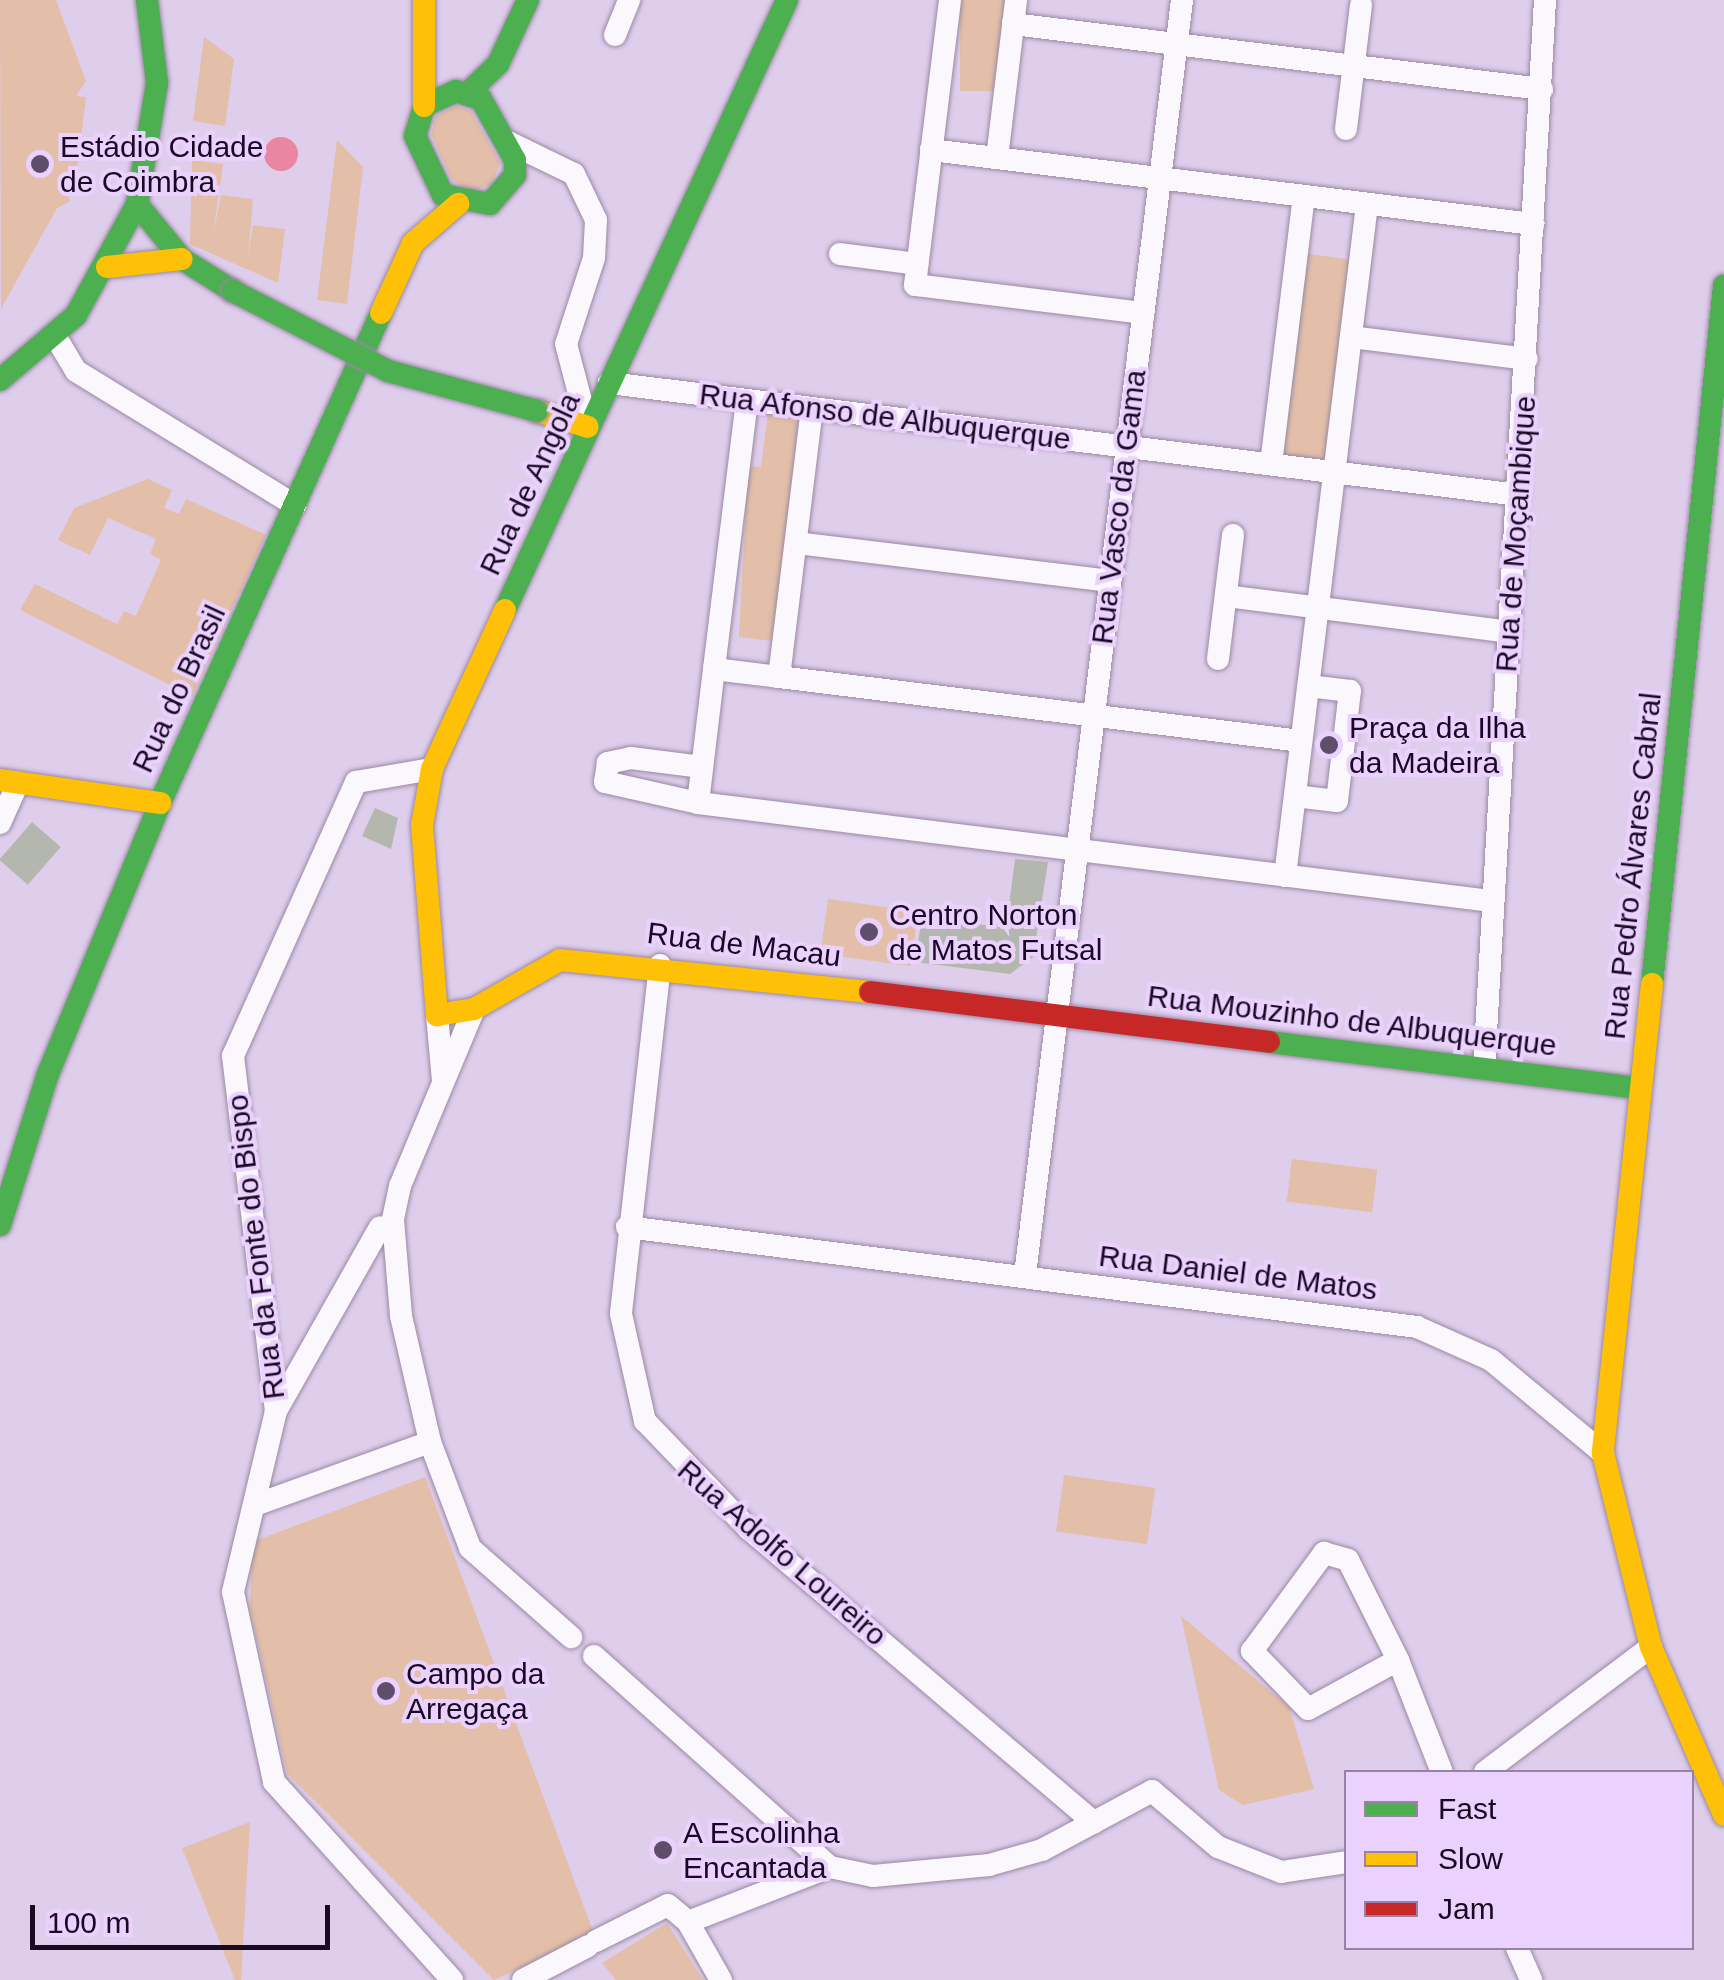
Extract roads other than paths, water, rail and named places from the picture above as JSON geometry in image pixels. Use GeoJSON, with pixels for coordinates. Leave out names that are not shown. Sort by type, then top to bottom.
{"type":"FeatureCollection","features":[{"type":"Feature","properties":{"kind":"street"},"geometry":{"type":"LineString","coordinates":[[0,380],[54,336],[107,267],[137,204],[157,84],[147,0]]}},
{"type":"Feature","properties":{"kind":"street"},"geometry":{"type":"LineString","coordinates":[[424,0],[429,54],[424,106],[416,136],[430,170],[458,204]]}},
{"type":"Feature","properties":{"kind":"street"},"geometry":{"type":"LineString","coordinates":[[424,106],[462,92],[498,64],[528,0]]}},
{"type":"Feature","properties":{"kind":"street"},"geometry":{"type":"LineString","coordinates":[[614,35],[629,0]]}},
{"type":"Feature","properties":{"kind":"street","name":"Rua de Angola"},"geometry":{"type":"LineString","coordinates":[[437,1015],[422,825],[432,769],[787,0]]}},
{"type":"Feature","properties":{"kind":"street"},"geometry":{"type":"LineString","coordinates":[[916,274],[950,0]]}},
{"type":"Feature","properties":{"kind":"street"},"geometry":{"type":"LineString","coordinates":[[997,158],[1016,0]]}},
{"type":"Feature","properties":{"kind":"street","name":"Rua Vasco da Gama"},"geometry":{"type":"LineString","coordinates":[[1025,1276],[1182,0]]}},
{"type":"Feature","properties":{"kind":"street","name":"Rua de Moçambique"},"geometry":{"type":"LineString","coordinates":[[1484,1068],[1528,359],[1545,0]]}},
{"type":"Feature","properties":{"kind":"street"},"geometry":{"type":"LineString","coordinates":[[1346,130],[1361,5]]}},
{"type":"Feature","properties":{"kind":"street"},"geometry":{"type":"LineString","coordinates":[[1013,24],[1542,89]]}},
{"type":"Feature","properties":{"kind":"street"},"geometry":{"type":"LineString","coordinates":[[429,54],[508,142],[574,174],[596,220],[594,258],[566,344],[588,427]]}},
{"type":"Feature","properties":{"kind":"street","name":"Rua do Brasil"},"geometry":{"type":"LineString","coordinates":[[0,1225],[5,1183],[160,804],[413,243],[458,204],[490,204],[504,194],[515,176],[508,142]]}},
{"type":"Feature","properties":{"kind":"street"},"geometry":{"type":"LineString","coordinates":[[931,150],[1533,224]]}},
{"type":"Feature","properties":{"kind":"street"},"geometry":{"type":"LineString","coordinates":[[413,243],[430,170]]}},
{"type":"Feature","properties":{"kind":"street"},"geometry":{"type":"LineString","coordinates":[[1271,464],[1304,196]]}},
{"type":"Feature","properties":{"kind":"street"},"geometry":{"type":"LineString","coordinates":[[137,204],[182,259],[233,291],[388,371],[588,427]]}},
{"type":"Feature","properties":{"kind":"street"},"geometry":{"type":"LineString","coordinates":[[1285,876],[1368,204]]}},
{"type":"Feature","properties":{"kind":"street"},"geometry":{"type":"LineString","coordinates":[[840,254],[916,274],[1143,313]]}},
{"type":"Feature","properties":{"kind":"street"},"geometry":{"type":"LineString","coordinates":[[107,267],[182,259]]}},
{"type":"Feature","properties":{"kind":"street","name":"Rua Pedro Álvares Cabral"},"geometry":{"type":"LineString","coordinates":[[1602,1453],[1724,286]]}},
{"type":"Feature","properties":{"kind":"street"},"geometry":{"type":"LineString","coordinates":[[54,336],[76,371],[296,505]]}},
{"type":"Feature","properties":{"kind":"street"},"geometry":{"type":"LineString","coordinates":[[1351,338],[1528,359]]}},
{"type":"Feature","properties":{"kind":"street","name":"Rua Afonso de Albuquerque"},"geometry":{"type":"LineString","coordinates":[[610,383],[1518,494]]}},
{"type":"Feature","properties":{"kind":"street"},"geometry":{"type":"LineString","coordinates":[[698,804],[747,400]]}},
{"type":"Feature","properties":{"kind":"street"},"geometry":{"type":"LineString","coordinates":[[779,677],[812,408]]}},
{"type":"Feature","properties":{"kind":"street"},"geometry":{"type":"LineString","coordinates":[[1218,659],[1233,536]]}},
{"type":"Feature","properties":{"kind":"street"},"geometry":{"type":"LineString","coordinates":[[796,543],[1110,582]]}},
{"type":"Feature","properties":{"kind":"street"},"geometry":{"type":"LineString","coordinates":[[1226,596],[1510,632]]}},
{"type":"Feature","properties":{"kind":"street"},"geometry":{"type":"LineString","coordinates":[[714,669],[1302,742]]}},
{"type":"Feature","properties":{"kind":"street"},"geometry":{"type":"LineString","coordinates":[[1295,796],[1336,801],[1350,692],[1308,686]]}},
{"type":"Feature","properties":{"kind":"street"},"geometry":{"type":"LineString","coordinates":[[702,767],[631,758],[608,763],[605,782],[698,804],[1492,901]]}},
{"type":"Feature","properties":{"kind":"street","name":"Rua da Fonte do Bispo"},"geometry":{"type":"LineString","coordinates":[[432,769],[356,782],[232,1056],[276,1411],[233,1592],[274,1782],[452,1980]]}},
{"type":"Feature","properties":{"kind":"street"},"geometry":{"type":"LineString","coordinates":[[0,824],[9,782],[160,804]]}},
{"type":"Feature","properties":{"kind":"street","name":"Rua de Macau"},"geometry":{"type":"LineString","coordinates":[[437,1015],[474,1009],[560,960],[660,965],[1057,1014]]}},
{"type":"Feature","properties":{"kind":"street","name":"Rua Adolfo Loureiro"},"geometry":{"type":"LineString","coordinates":[[660,965],[627,1226],[628,1374],[645,1421],[675,1461],[1094,1823]]}},
{"type":"Feature","properties":{"kind":"street"},"geometry":{"type":"LineString","coordinates":[[276,1411],[388,1236],[400,1186],[474,1009]]}},
{"type":"Feature","properties":{"kind":"street","name":"Rua Mouzinho de Albuquerque"},"geometry":{"type":"LineString","coordinates":[[1057,1014],[1640,1088]]}},
{"type":"Feature","properties":{"kind":"street"},"geometry":{"type":"LineString","coordinates":[[437,1015],[443,1084]]}},
{"type":"Feature","properties":{"kind":"street","name":"Rua Daniel de Matos"},"geometry":{"type":"LineString","coordinates":[[627,1226],[1417,1327],[1491,1360],[1602,1453]]}},
{"type":"Feature","properties":{"kind":"street"},"geometry":{"type":"LineString","coordinates":[[388,1236],[430,1442],[470,1548],[571,1636]]}},
{"type":"Feature","properties":{"kind":"street"},"geometry":{"type":"LineString","coordinates":[[256,1505],[430,1442]]}},
{"type":"Feature","properties":{"kind":"street"},"geometry":{"type":"LineString","coordinates":[[1602,1453],[1651,1647],[1724,1815]]}},
{"type":"Feature","properties":{"kind":"street"},"geometry":{"type":"LineString","coordinates":[[1398,1660],[1308,1709],[1252,1651],[1324,1553],[1348,1560],[1398,1660],[1441,1770]]}},
{"type":"Feature","properties":{"kind":"street"},"geometry":{"type":"LineString","coordinates":[[1487,1770],[1651,1647]]}},
{"type":"Feature","properties":{"kind":"street"},"geometry":{"type":"LineString","coordinates":[[594,1656],[830,1867],[872,1876],[954,1872],[1042,1850],[1152,1791],[1218,1847],[1282,1872],[1344,1862]]}},
{"type":"Feature","properties":{"kind":"street"},"geometry":{"type":"LineString","coordinates":[[688,1922],[830,1867]]}},
{"type":"Feature","properties":{"kind":"street"},"geometry":{"type":"LineString","coordinates":[[523,1980],[668,1905],[688,1922],[720,1980]]}},
{"type":"Feature","properties":{"kind":"street"},"geometry":{"type":"LineString","coordinates":[[1518,1950],[1531,1980]]}},
{"type":"Feature","properties":{"kind":"place","name":"Estádio Cidade de Coimbra"},"geometry":{"type":"Point","coordinates":[40,164]}},
{"type":"Feature","properties":{"kind":"place","name":"Praça da Ilha da Madeira"},"geometry":{"type":"Point","coordinates":[1329,745]}},
{"type":"Feature","properties":{"kind":"place","name":"Centro Norton de Matos Futsal"},"geometry":{"type":"Point","coordinates":[869,932]}},
{"type":"Feature","properties":{"kind":"place","name":"Campo da Arregaça"},"geometry":{"type":"Point","coordinates":[386,1691]}},
{"type":"Feature","properties":{"kind":"place","name":"A Escolinha Encantada"},"geometry":{"type":"Point","coordinates":[663,1850]}}]}
